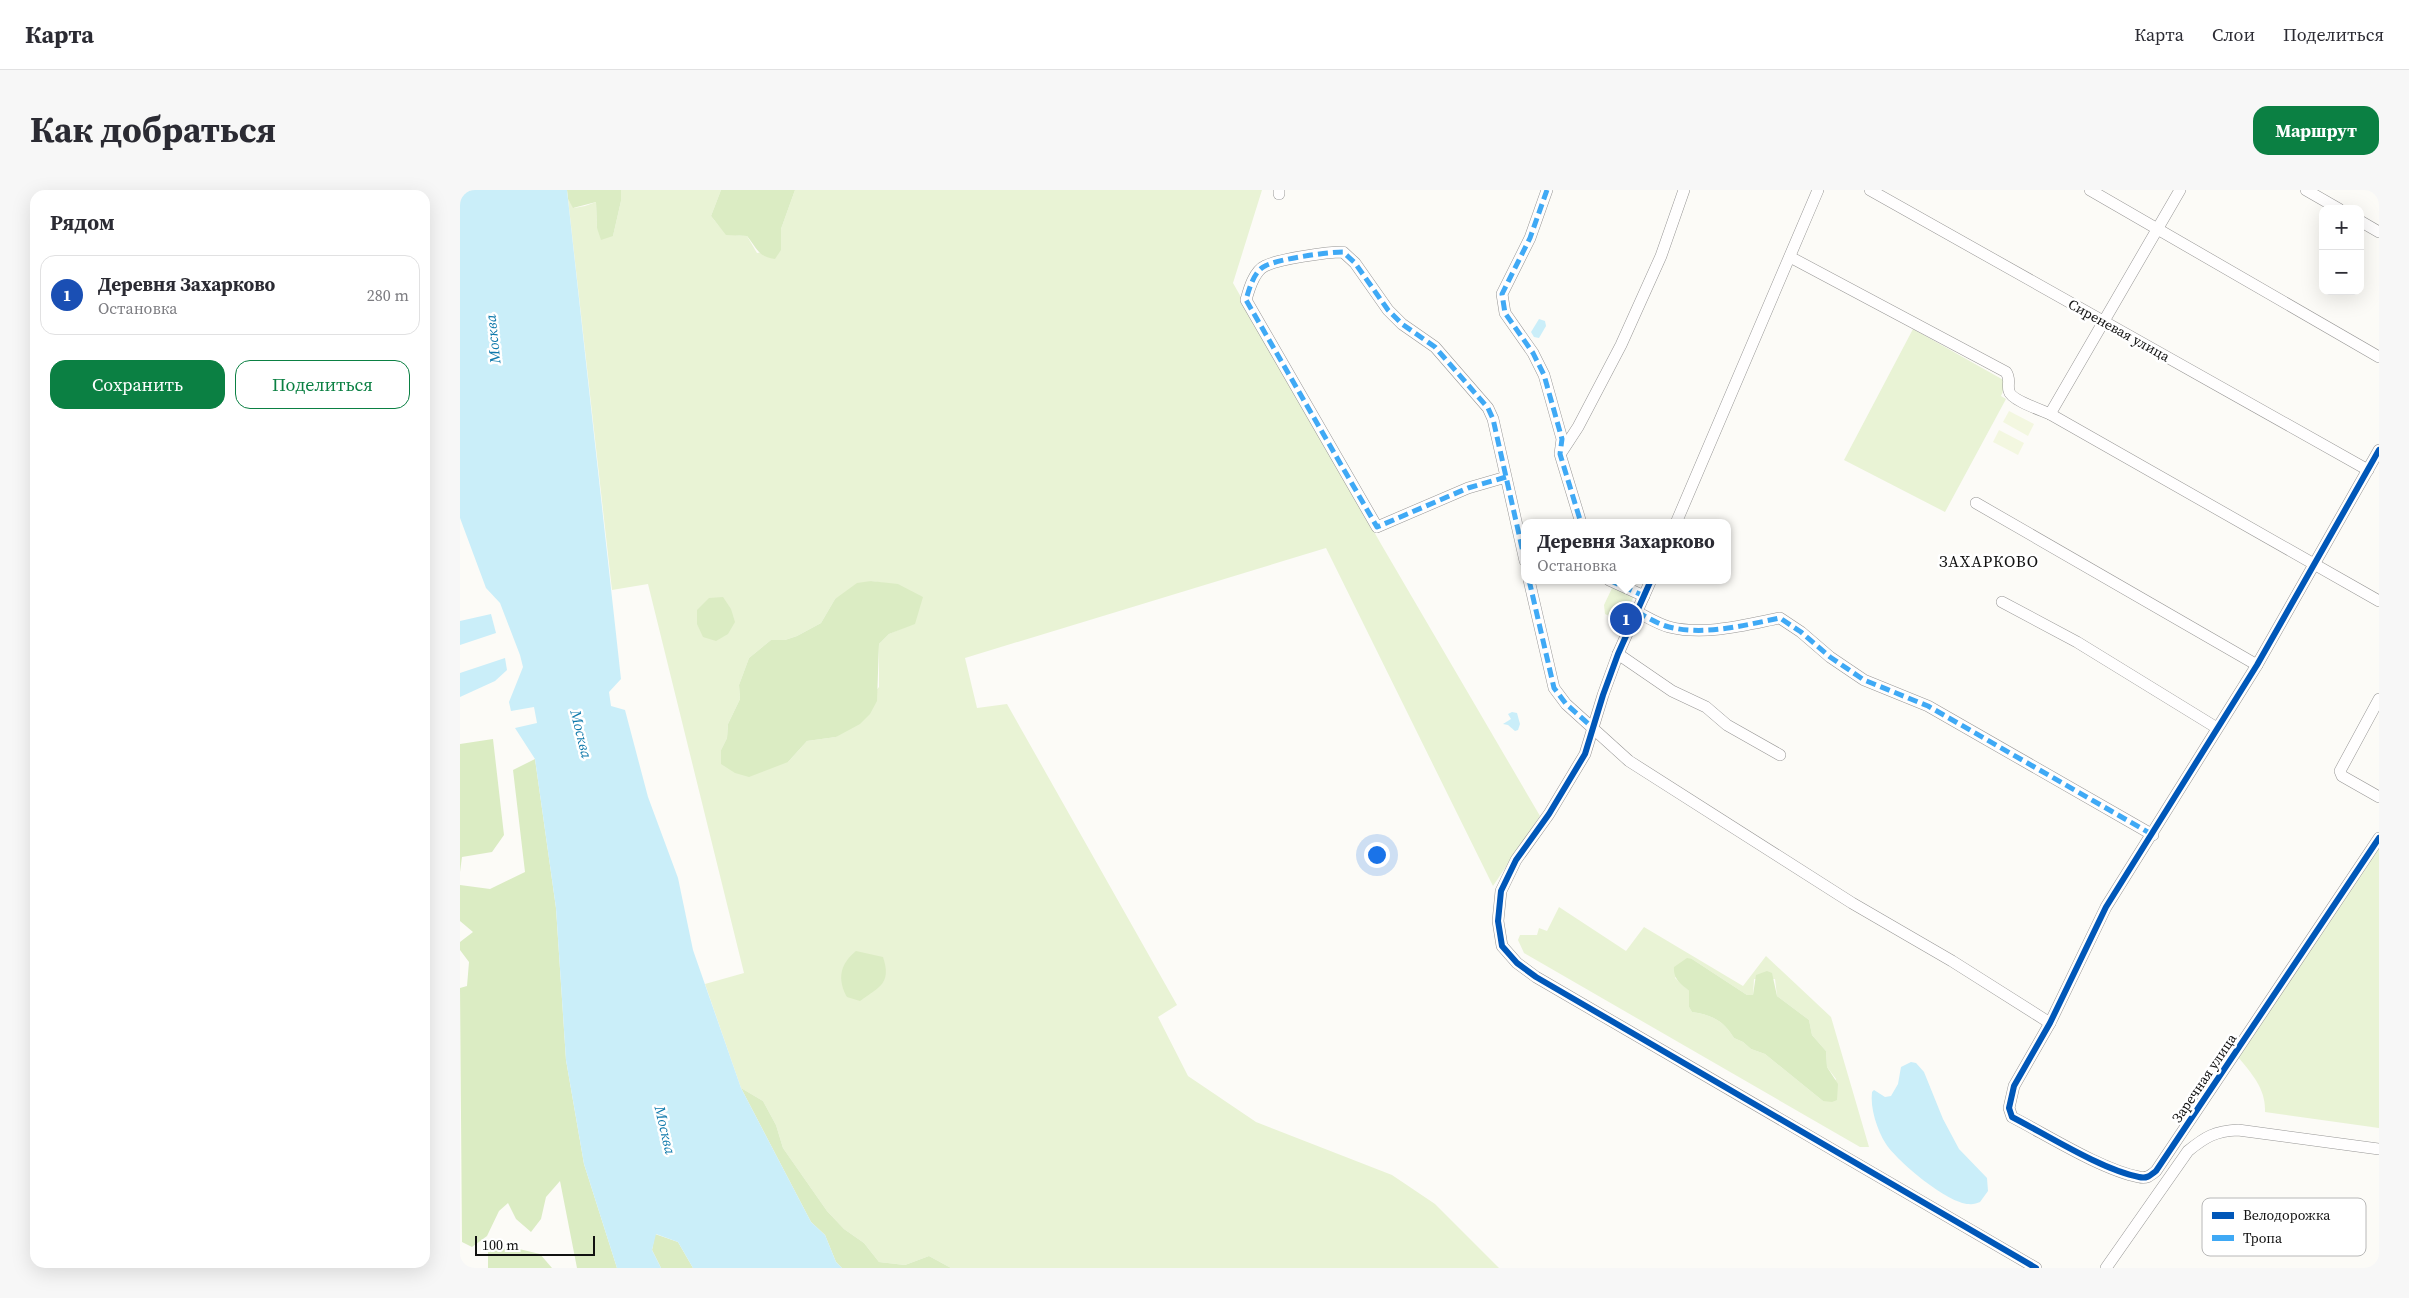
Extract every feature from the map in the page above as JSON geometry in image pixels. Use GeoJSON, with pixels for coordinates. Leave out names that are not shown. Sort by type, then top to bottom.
{"type":"FeatureCollection","features":[{"type":"Feature","properties":{"kind":"street"},"geometry":{"type":"LineString","coordinates":[[1548,190],[1530,238],[1502,294],[1502,303],[1505,313],[1534,353],[1544,375],[1562,439],[1560,454],[1581,519]]}},
{"type":"Feature","properties":{"kind":"street"},"geometry":{"type":"LineString","coordinates":[[1560,454],[1578,427],[1621,345],[1661,256],[1684,190]]}},
{"type":"Feature","properties":{"kind":"street"},"geometry":{"type":"LineString","coordinates":[[1678,519],[1818,190]]}},
{"type":"Feature","properties":{"kind":"street","name":"Сиреневая улица"},"geometry":{"type":"LineString","coordinates":[[1870,190],[2368,470]]}},
{"type":"Feature","properties":{"kind":"street"},"geometry":{"type":"LineString","coordinates":[[2090,190],[2379,357]]}},
{"type":"Feature","properties":{"kind":"street"},"geometry":{"type":"LineString","coordinates":[[2050,414],[2180,190]]}},
{"type":"Feature","properties":{"kind":"street"},"geometry":{"type":"LineString","coordinates":[[2306,190],[2332,205]]}},
{"type":"Feature","properties":{"kind":"street"},"geometry":{"type":"LineString","coordinates":[[2364,223],[2379,232]]}},
{"type":"Feature","properties":{"kind":"street"},"geometry":{"type":"LineString","coordinates":[[1506,477],[1468,488],[1377,527],[1246,300],[1249,289],[1259,271],[1265,266],[1317,254],[1343,252],[1348,254],[1388,310],[1402,324],[1435,347],[1488,408],[1506,477],[1521,543]]}},
{"type":"Feature","properties":{"kind":"street"},"geometry":{"type":"LineString","coordinates":[[1790,257],[2006,372],[2010,377],[2009,391],[2013,398],[2050,414],[2314,563],[2379,602]]}},
{"type":"Feature","properties":{"kind":"street"},"geometry":{"type":"LineString","coordinates":[[1530,584],[1554,688],[1566,704],[1629,761],[1675,792],[2050,1023],[2106,907],[2153,835],[2257,664],[2379,450]]}},
{"type":"Feature","properties":{"kind":"street"},"geometry":{"type":"LineString","coordinates":[[1976,503],[2257,664]]}},
{"type":"Feature","properties":{"kind":"street"},"geometry":{"type":"LineString","coordinates":[[1618,584],[1644,596]]}},
{"type":"Feature","properties":{"kind":"street"},"geometry":{"type":"LineString","coordinates":[[1649,584],[1618,654],[1592,726],[1585,754],[1550,814],[1516,860],[1504,881],[1499,905],[1499,934],[1509,956],[1545,982],[2036,1268]]}},
{"type":"Feature","properties":{"kind":"street"},"geometry":{"type":"LineString","coordinates":[[2002,602],[2077,642],[2217,728]]}},
{"type":"Feature","properties":{"kind":"street"},"geometry":{"type":"LineString","coordinates":[[1637,612],[1667,627],[1679,629],[1728,629],[1780,618],[1801,632],[1830,657],[1864,680],[1928,706],[2153,835]]}},
{"type":"Feature","properties":{"kind":"street"},"geometry":{"type":"LineString","coordinates":[[1618,654],[1672,691],[1706,707],[1727,725],[1780,755]]}},
{"type":"Feature","properties":{"kind":"street"},"geometry":{"type":"LineString","coordinates":[[2379,699],[2340,771],[2342,776],[2379,797]]}},
{"type":"Feature","properties":{"kind":"street","name":"Заречная улица"},"geometry":{"type":"LineString","coordinates":[[2050,1023],[2014,1086],[2009,1108],[2012,1118],[2104,1165],[2139,1178],[2148,1177],[2156,1171],[2379,838]]}},
{"type":"Feature","properties":{"kind":"street"},"geometry":{"type":"LineString","coordinates":[[2106,1268],[2188,1151],[2204,1137],[2223,1131],[2238,1130],[2379,1149]]}},
{"type":"Feature","properties":{"kind":"green space"},"geometry":{"type":"Polygon","coordinates":[[[567,190],[621,190],[621,201],[613,236],[601,240],[597,228],[596,202],[573,208],[568,199],[567,190]]]}},
{"type":"Feature","properties":{"kind":"green space"},"geometry":{"type":"Polygon","coordinates":[[[621,190],[721,190],[711,216],[725,231],[734,235],[747,236],[757,253],[781,250],[781,229],[795,190],[1262,190],[1233,283],[1381,544],[1540,816],[1493,886],[1326,548],[965,658],[977,708],[1007,704],[1177,1005],[1158,1017],[1188,1076],[1256,1122],[1392,1175],[1435,1204],[1499,1268],[951,1268],[929,1256],[905,1265],[879,1262],[864,1243],[844,1229],[827,1211],[783,1148],[776,1125],[763,1101],[741,1088],[705,984],[744,973],[648,584],[612,590],[568,199],[574,208],[596,202],[597,228],[613,236],[621,201],[621,190]],[[871,581],[835,599],[821,623],[797,636],[785,640],[771,640],[749,658],[739,685],[740,699],[728,724],[727,738],[721,750],[788,762],[807,741],[836,737],[879,687],[879,644],[889,634],[915,623],[884,583],[871,581]]]}},
{"type":"Feature","properties":{"kind":"green space"},"geometry":{"type":"Polygon","coordinates":[[[721,190],[795,190],[781,229],[781,250],[775,259],[761,254],[747,236],[726,235],[711,216],[721,190]]]}},
{"type":"Feature","properties":{"kind":"green space"},"geometry":{"type":"Polygon","coordinates":[[[1913,329],[2007,382],[2001,396],[2006,399],[1945,512],[1844,460],[1913,329]]]}},
{"type":"Feature","properties":{"kind":"green space"},"geometry":{"type":"Polygon","coordinates":[[[2009,411],[2034,424],[2028,436],[2003,422],[2009,411]]]}},
{"type":"Feature","properties":{"kind":"green space"},"geometry":{"type":"Polygon","coordinates":[[[1999,430],[2024,443],[2018,455],[1993,442],[1999,430]]]}},
{"type":"Feature","properties":{"kind":"green space"},"geometry":{"type":"Polygon","coordinates":[[[871,581],[898,584],[923,597],[915,624],[889,634],[879,644],[877,701],[870,714],[860,724],[836,737],[807,741],[788,762],[749,777],[735,773],[721,764],[721,750],[727,738],[728,724],[740,699],[739,685],[749,658],[771,640],[785,640],[797,636],[821,623],[835,599],[857,583],[871,581]]]}},
{"type":"Feature","properties":{"kind":"green space"},"geometry":{"type":"Polygon","coordinates":[[[1613,586],[1634,596],[1622,622],[1605,614],[1604,605],[1613,586]]]}},
{"type":"Feature","properties":{"kind":"green space"},"geometry":{"type":"Polygon","coordinates":[[[723,597],[731,609],[735,622],[728,634],[716,641],[703,637],[697,624],[697,610],[709,598],[723,597]]]}},
{"type":"Feature","properties":{"kind":"green space"},"geometry":{"type":"Polygon","coordinates":[[[493,739],[504,835],[492,852],[462,857],[460,872],[460,744],[493,739]]]}},
{"type":"Feature","properties":{"kind":"green space"},"geometry":{"type":"Polygon","coordinates":[[[535,759],[556,908],[566,1060],[584,1164],[617,1268],[577,1268],[560,1181],[546,1197],[541,1219],[531,1232],[516,1219],[508,1203],[499,1211],[487,1236],[472,1247],[462,1242],[460,988],[467,986],[469,962],[460,950],[460,942],[473,932],[460,921],[460,885],[490,889],[525,872],[513,770],[535,759]]]}},
{"type":"Feature","properties":{"kind":"green space"},"geometry":{"type":"Polygon","coordinates":[[[2379,847],[2379,1128],[2265,1112],[2261,1089],[2238,1057],[2379,847]]]}},
{"type":"Feature","properties":{"kind":"green space"},"geometry":{"type":"Polygon","coordinates":[[[1559,907],[1626,951],[1644,927],[1743,986],[1766,956],[1831,1017],[1869,1147],[1860,1147],[1524,953],[1518,940],[1520,935],[1537,935],[1539,928],[1547,931],[1559,907]],[[1692,959],[1675,978],[1689,991],[1689,1007],[1692,1012],[1706,1015],[1722,1023],[1734,1038],[1743,1042],[1751,1049],[1765,1054],[1823,1101],[1836,1079],[1827,1067],[1826,1051],[1812,1035],[1809,1020],[1777,996],[1775,979],[1754,979],[1753,995],[1747,995],[1692,959]]]}},
{"type":"Feature","properties":{"kind":"green space"},"geometry":{"type":"Polygon","coordinates":[[[856,951],[883,957],[886,973],[882,984],[860,1001],[847,997],[841,978],[846,961],[856,951]]]}},
{"type":"Feature","properties":{"kind":"green space"},"geometry":{"type":"Polygon","coordinates":[[[1687,958],[1692,959],[1747,995],[1753,995],[1756,975],[1767,971],[1772,973],[1777,996],[1809,1020],[1812,1035],[1826,1051],[1827,1067],[1838,1084],[1837,1100],[1832,1102],[1823,1101],[1765,1054],[1751,1049],[1743,1042],[1734,1038],[1722,1023],[1706,1015],[1692,1012],[1689,1007],[1689,991],[1678,981],[1674,971],[1674,967],[1687,958]]]}},
{"type":"Feature","properties":{"kind":"green space"},"geometry":{"type":"Polygon","coordinates":[[[741,1088],[763,1101],[776,1125],[783,1148],[827,1211],[844,1229],[864,1243],[879,1262],[905,1265],[929,1256],[951,1268],[842,1268],[836,1262],[825,1235],[811,1222],[741,1088]]]}},
{"type":"Feature","properties":{"kind":"green space"},"geometry":{"type":"Polygon","coordinates":[[[655,1234],[678,1242],[693,1268],[661,1268],[652,1250],[655,1234]]]}},
{"type":"Feature","properties":{"kind":"green space"},"geometry":{"type":"Polygon","coordinates":[[[488,1248],[519,1249],[540,1254],[552,1268],[488,1268],[488,1248]]]}},
{"type":"Feature","properties":{"kind":"water","name":"Москва"},"geometry":{"type":"Polygon","coordinates":[[[460,190],[567,190],[621,679],[609,692],[611,706],[625,710],[648,797],[678,878],[693,950],[741,1088],[811,1222],[825,1235],[836,1262],[842,1268],[693,1268],[678,1242],[656,1234],[652,1250],[661,1268],[617,1268],[584,1164],[566,1060],[556,908],[535,759],[515,728],[537,723],[534,707],[511,711],[509,702],[523,667],[520,655],[500,603],[486,588],[460,518],[460,190]]]}},
{"type":"Feature","properties":{"kind":"water"},"geometry":{"type":"Polygon","coordinates":[[[1539,319],[1545,321],[1546,326],[1539,338],[1534,337],[1531,332],[1539,319]]]}},
{"type":"Feature","properties":{"kind":"water"},"geometry":{"type":"Polygon","coordinates":[[[491,614],[496,633],[460,645],[460,621],[491,614]]]}},
{"type":"Feature","properties":{"kind":"water"},"geometry":{"type":"Polygon","coordinates":[[[505,658],[507,670],[495,681],[460,697],[460,673],[505,658]]]}},
{"type":"Feature","properties":{"kind":"water"},"geometry":{"type":"Polygon","coordinates":[[[1512,712],[1517,713],[1520,724],[1518,730],[1515,731],[1508,725],[1503,724],[1511,719],[1508,714],[1512,712]]]}},
{"type":"Feature","properties":{"kind":"water"},"geometry":{"type":"Polygon","coordinates":[[[1911,1062],[1916,1063],[1924,1072],[1943,1119],[1959,1149],[1987,1178],[1988,1191],[1980,1202],[1972,1204],[1960,1202],[1936,1189],[1901,1161],[1886,1144],[1877,1126],[1873,1112],[1872,1092],[1874,1090],[1885,1097],[1891,1096],[1898,1084],[1901,1067],[1911,1062]]]}},
{"type":"Feature","properties":{"kind":"marked path"},"geometry":{"type":"LineString","coordinates":[[1547,190],[1530,238],[1502,294],[1505,313],[1533,353],[1544,375],[1562,439],[1560,454],[1580,519]]}},
{"type":"Feature","properties":{"kind":"marked path"},"geometry":{"type":"LineString","coordinates":[[1506,477],[1468,488],[1377,527],[1246,300],[1252,281],[1261,268],[1271,263],[1291,258],[1343,252],[1355,263],[1388,310],[1402,324],[1435,347],[1488,408],[1493,419],[1521,543]]}},
{"type":"Feature","properties":{"kind":"marked path"},"geometry":{"type":"LineString","coordinates":[[1530,584],[1554,688],[1566,704],[1592,727]]}},
{"type":"Feature","properties":{"kind":"marked path"},"geometry":{"type":"LineString","coordinates":[[1618,584],[1644,596]]}},
{"type":"Feature","properties":{"kind":"marked path"},"geometry":{"type":"LineString","coordinates":[[1637,612],[1669,627],[1697,630],[1739,626],[1780,618],[1801,632],[1830,657],[1864,680],[1928,706],[2153,835]]}},
{"type":"Feature","properties":{"kind":"cycle path"},"geometry":{"type":"LineString","coordinates":[[2379,450],[2257,665],[2106,907],[2050,1023],[2014,1086],[2009,1108],[2012,1117],[2108,1167],[2141,1178],[2156,1171],[2379,838]]}},
{"type":"Feature","properties":{"kind":"cycle path"},"geometry":{"type":"LineString","coordinates":[[1649,584],[1618,654],[1585,754],[1549,814],[1516,860],[1501,891],[1498,921],[1502,946],[1517,963],[1536,977],[2036,1268]]}},
{"type":"Feature","properties":{"kind":"place","name":"Деревня Захарково"},"geometry":{"type":"Point","coordinates":[1626,619]}},
{"type":"Feature","properties":{"kind":"district","name":"ЗАХАРКОВО"},"geometry":{"type":"Point","coordinates":[1989,561]}}]}
